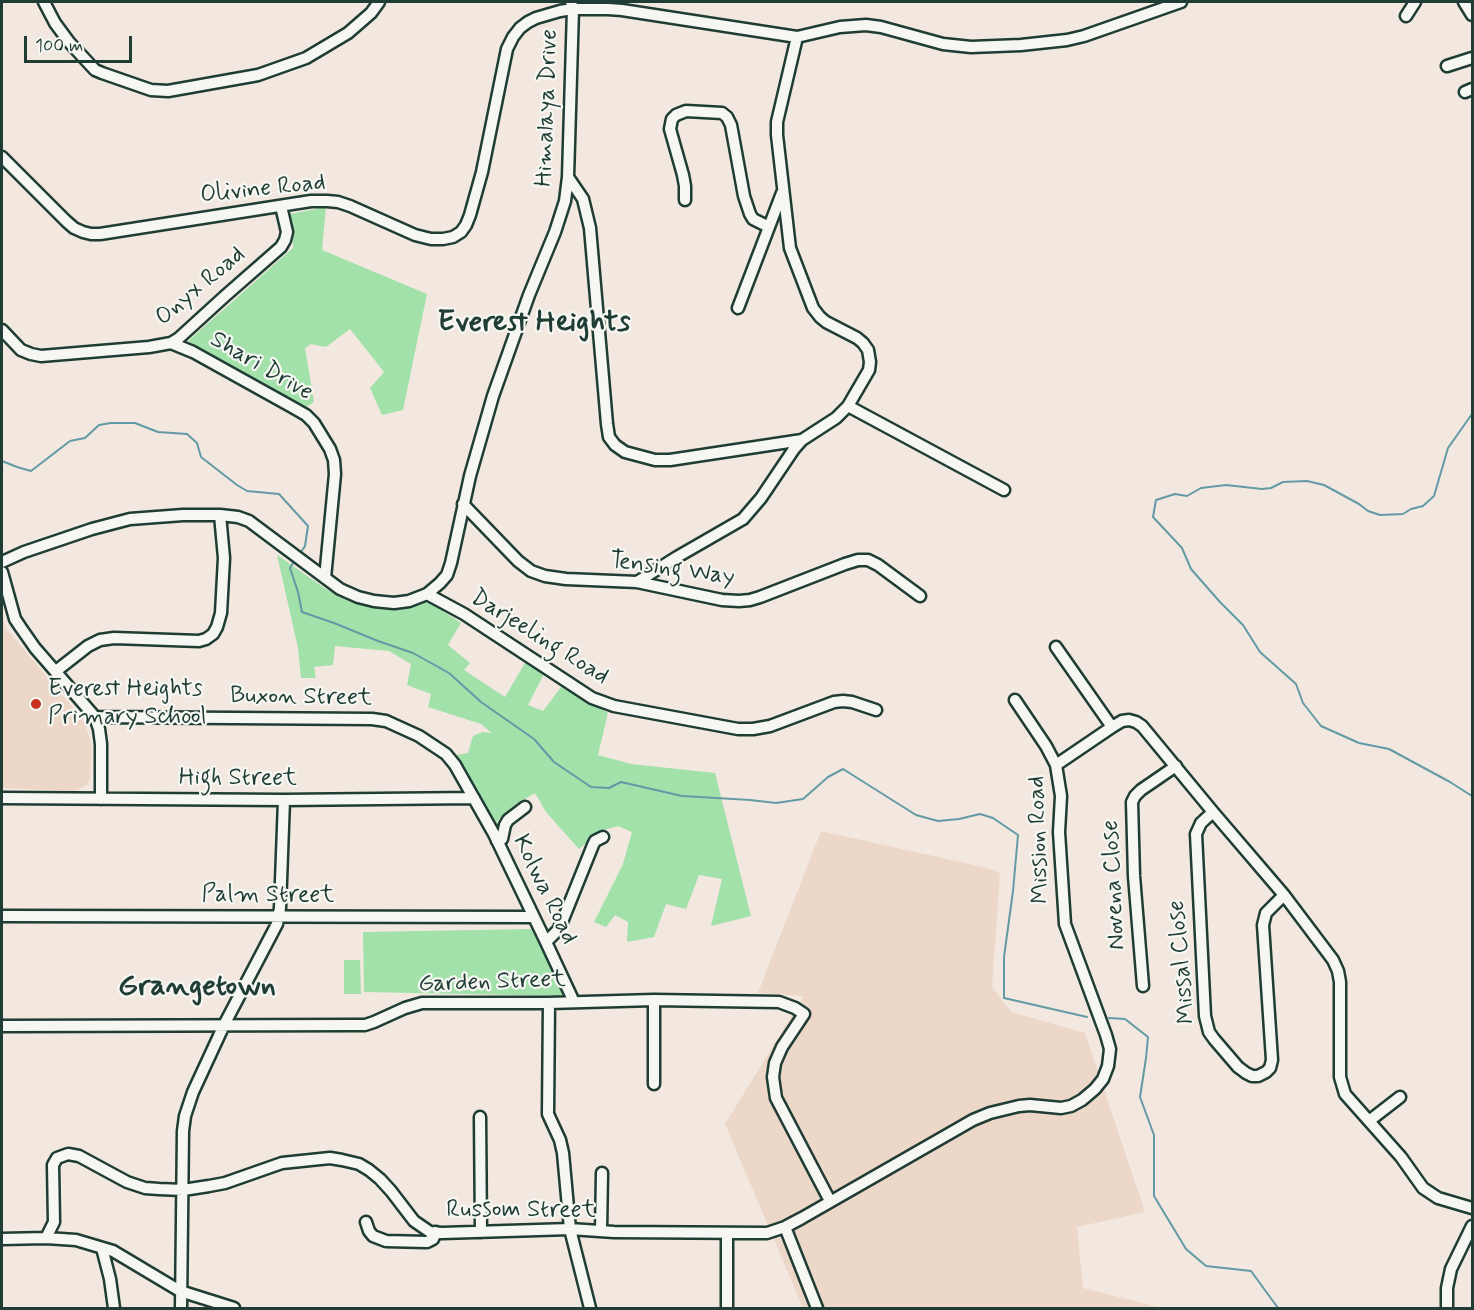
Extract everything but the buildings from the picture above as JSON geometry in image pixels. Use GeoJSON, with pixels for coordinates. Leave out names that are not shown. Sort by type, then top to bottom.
{"type":"FeatureCollection","features":[{"type":"Feature","properties":{"kind":"street"},"geometry":{"type":"LineString","coordinates":[[44,2],[55,23],[69,42],[95,70],[151,90],[168,91],[258,75],[306,58],[348,33],[371,13],[379,2]]}},
{"type":"Feature","properties":{"kind":"street","name":"Himalaya Drive"},"geometry":{"type":"LineString","coordinates":[[2,562],[24,552],[119,521],[148,517],[220,515],[249,521],[340,589],[358,597],[394,603],[409,601],[427,594],[440,583],[447,575],[451,563],[493,396],[565,201],[568,177],[572,5],[622,10],[797,37],[840,27],[866,25],[959,46],[1021,45],[1067,40],[1181,2]]}},
{"type":"Feature","properties":{"kind":"street"},"geometry":{"type":"LineString","coordinates":[[1406,16],[1415,2]]}},
{"type":"Feature","properties":{"kind":"street"},"geometry":{"type":"LineString","coordinates":[[1464,2],[1473,15]]}},
{"type":"Feature","properties":{"kind":"street","name":"Olivine Road"},"geometry":{"type":"LineString","coordinates":[[2,157],[74,228],[91,234],[311,201],[338,202],[423,237],[443,239],[453,237],[461,232],[470,215],[482,172],[507,49],[513,37],[528,22],[572,5]]}},
{"type":"Feature","properties":{"kind":"street"},"geometry":{"type":"LineString","coordinates":[[637,582],[743,519],[761,498],[794,448],[848,406],[869,370],[868,350],[863,343],[826,322],[813,308],[790,248],[777,122],[797,37]]}},
{"type":"Feature","properties":{"kind":"street"},"geometry":{"type":"LineString","coordinates":[[1447,66],[1473,58]]}},
{"type":"Feature","properties":{"kind":"street"},"geometry":{"type":"LineString","coordinates":[[685,200],[683,175],[670,129],[672,119],[686,111],[722,113],[731,125],[744,196],[750,214],[753,219],[769,226]]}},
{"type":"Feature","properties":{"kind":"street"},"geometry":{"type":"LineString","coordinates":[[568,177],[583,199],[590,228],[607,424],[609,437],[615,445],[625,452],[655,460],[802,440]]}},
{"type":"Feature","properties":{"kind":"street"},"geometry":{"type":"LineString","coordinates":[[738,308],[783,190]]}},
{"type":"Feature","properties":{"kind":"street","name":"Onyx Road"},"geometry":{"type":"LineString","coordinates":[[2,330],[21,350],[41,356],[171,343],[281,247],[287,232],[281,206]]}},
{"type":"Feature","properties":{"kind":"street","name":"Shari Drive"},"geometry":{"type":"LineString","coordinates":[[171,343],[194,352],[306,415],[315,423],[330,449],[335,474],[325,578]]}},
{"type":"Feature","properties":{"kind":"street"},"geometry":{"type":"LineString","coordinates":[[848,406],[1004,490]]}},
{"type":"Feature","properties":{"kind":"street","name":"Tensing Way"},"geometry":{"type":"LineString","coordinates":[[464,504],[518,561],[531,571],[545,576],[637,582],[722,600],[739,601],[750,600],[845,564],[868,560],[920,596]]}},
{"type":"Feature","properties":{"kind":"street"},"geometry":{"type":"LineString","coordinates":[[56,671],[88,646],[100,640],[114,638],[186,642],[206,639],[213,634],[221,613],[224,558],[220,515]]}},
{"type":"Feature","properties":{"kind":"street"},"geometry":{"type":"LineString","coordinates":[[2,572],[15,619],[35,648],[95,717],[101,744],[101,799]]}},
{"type":"Feature","properties":{"kind":"street","name":"Darjeeling Road"},"geometry":{"type":"LineString","coordinates":[[427,594],[464,614],[592,698],[614,706],[738,729],[770,726],[821,706],[843,701],[876,710]]}},
{"type":"Feature","properties":{"kind":"street"},"geometry":{"type":"LineString","coordinates":[[1056,647],[1112,727]]}},
{"type":"Feature","properties":{"kind":"street"},"geometry":{"type":"LineString","coordinates":[[1015,700],[1047,746],[1056,765]]}},
{"type":"Feature","properties":{"kind":"street","name":"Buxon Street"},"geometry":{"type":"LineString","coordinates":[[95,717],[372,718],[386,721],[419,736],[446,754],[474,798]]}},
{"type":"Feature","properties":{"kind":"street","name":"Mission Road"},"geometry":{"type":"LineString","coordinates":[[785,1227],[973,1120],[1019,1106],[1061,1108],[1071,1106],[1082,1100],[1103,1079],[1108,1066],[1110,1049],[1107,1035],[1065,924],[1059,832],[1060,796],[1056,765],[1112,727],[1129,720],[1142,726],[1284,895],[1333,960],[1340,982],[1341,1084],[1348,1098],[1401,1156],[1423,1188],[1438,1198],[1473,1208]]}},
{"type":"Feature","properties":{"kind":"street","name":"Novena Close"},"geometry":{"type":"LineString","coordinates":[[1143,986],[1134,876],[1132,802],[1141,790],[1176,766]]}},
{"type":"Feature","properties":{"kind":"street","name":"High Street"},"geometry":{"type":"LineString","coordinates":[[2,798],[284,800],[474,798]]}},
{"type":"Feature","properties":{"kind":"street","name":"Kolwa Road"},"geometry":{"type":"LineString","coordinates":[[474,798],[498,842],[574,1002]]}},
{"type":"Feature","properties":{"kind":"street"},"geometry":{"type":"LineString","coordinates":[[181,1308],[183,1131],[193,1092],[224,1025],[273,934],[281,893],[284,800]]}},
{"type":"Feature","properties":{"kind":"street"},"geometry":{"type":"LineString","coordinates":[[498,842],[502,839],[508,819],[525,807]]}},
{"type":"Feature","properties":{"kind":"street","name":"Missal Close"},"geometry":{"type":"LineString","coordinates":[[1213,812],[1201,822],[1196,834],[1205,1017],[1209,1032],[1214,1039],[1238,1067],[1252,1076],[1266,1072],[1272,1060],[1263,925],[1266,913],[1284,895]]}},
{"type":"Feature","properties":{"kind":"street"},"geometry":{"type":"LineString","coordinates":[[546,942],[558,930],[596,841],[603,837]]}},
{"type":"Feature","properties":{"kind":"street","name":"Palm Street"},"geometry":{"type":"LineString","coordinates":[[2,916],[534,917]]}},
{"type":"Feature","properties":{"kind":"street"},"geometry":{"type":"LineString","coordinates":[[654,1000],[654,1084]]}},
{"type":"Feature","properties":{"kind":"street","name":"Garden Street"},"geometry":{"type":"LineString","coordinates":[[2,1026],[364,1025],[409,1006],[422,1003],[654,1000],[779,1002],[804,1014],[782,1047],[775,1063],[773,1077],[776,1098],[830,1201]]}},
{"type":"Feature","properties":{"kind":"street"},"geometry":{"type":"LineString","coordinates":[[549,1003],[548,1114],[560,1140],[570,1229],[590,1308]]}},
{"type":"Feature","properties":{"kind":"street"},"geometry":{"type":"LineString","coordinates":[[1369,1121],[1400,1097]]}},
{"type":"Feature","properties":{"kind":"street"},"geometry":{"type":"LineString","coordinates":[[480,1117],[481,1232]]}},
{"type":"Feature","properties":{"kind":"street","name":"Russom Street"},"geometry":{"type":"LineString","coordinates":[[46,1238],[54,1222],[54,1161],[68,1155],[80,1156],[135,1185],[159,1190],[183,1190],[225,1183],[282,1163],[323,1159],[342,1160],[359,1164],[369,1170],[391,1191],[406,1212],[430,1232],[570,1229],[767,1233],[785,1227]]}},
{"type":"Feature","properties":{"kind":"street"},"geometry":{"type":"LineString","coordinates":[[601,1231],[602,1173]]}},
{"type":"Feature","properties":{"kind":"street"},"geometry":{"type":"LineString","coordinates":[[54,1222],[67,1239]]}},
{"type":"Feature","properties":{"kind":"street"},"geometry":{"type":"LineString","coordinates":[[366,1222],[371,1233],[386,1241],[428,1242],[433,1239],[436,1232]]}},
{"type":"Feature","properties":{"kind":"street"},"geometry":{"type":"LineString","coordinates":[[416,1242],[419,1225]]}},
{"type":"Feature","properties":{"kind":"street"},"geometry":{"type":"LineString","coordinates":[[1447,1308],[1452,1269],[1473,1226]]}},
{"type":"Feature","properties":{"kind":"street"},"geometry":{"type":"LineString","coordinates":[[785,1227],[817,1308]]}},
{"type":"Feature","properties":{"kind":"street"},"geometry":{"type":"LineString","coordinates":[[727,1233],[727,1308]]}},
{"type":"Feature","properties":{"kind":"street"},"geometry":{"type":"LineString","coordinates":[[2,1239],[67,1239],[113,1251],[180,1291],[234,1308]]}},
{"type":"Feature","properties":{"kind":"street"},"geometry":{"type":"LineString","coordinates":[[102,1248],[114,1308]]}},
{"type":"Feature","properties":{"kind":"shaded area","name":"Everest Heights Primary School"},"geometry":{"type":"Polygon","coordinates":[[[2,612],[5,627],[84,721],[92,746],[90,779],[87,785],[74,791],[2,788],[2,612]]]}},
{"type":"Feature","properties":{"kind":"shaded area"},"geometry":{"type":"Polygon","coordinates":[[[821,831],[983,867],[1000,873],[992,987],[1011,1012],[1085,1033],[1145,1212],[1077,1227],[1083,1288],[1162,1308],[803,1308],[725,1124],[804,996],[758,993],[821,831]]]}},
{"type":"Feature","properties":{"kind":"green space"},"geometry":{"type":"Polygon","coordinates":[[[326,207],[322,250],[427,294],[403,410],[382,415],[370,388],[384,372],[350,329],[326,347],[311,344],[305,348],[314,402],[306,407],[188,341],[293,248],[293,224],[290,214],[326,207]]]}},
{"type":"Feature","properties":{"kind":"green space"},"geometry":{"type":"Polygon","coordinates":[[[277,555],[346,600],[387,608],[408,607],[429,602],[461,623],[448,645],[470,663],[464,670],[505,697],[525,663],[544,674],[528,705],[543,711],[561,687],[608,713],[598,755],[631,764],[715,773],[751,916],[711,926],[722,879],[699,875],[686,909],[666,904],[654,937],[627,942],[628,922],[615,915],[606,927],[594,922],[623,864],[632,832],[618,826],[600,831],[579,849],[546,812],[535,793],[515,805],[497,821],[499,831],[456,755],[468,753],[473,736],[483,732],[492,733],[481,724],[428,707],[431,694],[407,685],[411,664],[389,651],[335,646],[333,665],[314,667],[316,678],[301,678],[298,648],[277,555]]]}},
{"type":"Feature","properties":{"kind":"green space"},"geometry":{"type":"Polygon","coordinates":[[[533,929],[564,996],[364,992],[363,932],[533,929]]]}},
{"type":"Feature","properties":{"kind":"green space"},"geometry":{"type":"Polygon","coordinates":[[[344,960],[360,960],[361,994],[344,994],[344,960]]]}},
{"type":"Feature","properties":{"kind":"waterway"},"geometry":{"type":"LineString","coordinates":[[1472,414],[1448,448],[1434,496],[1423,506],[1403,514],[1380,515],[1368,511],[1324,485],[1307,481],[1283,482],[1271,488],[1262,489],[1226,485],[1201,488],[1187,496],[1175,494],[1156,500],[1153,517],[1182,548],[1191,569],[1243,625],[1260,652],[1296,684],[1303,703],[1321,726],[1359,743],[1389,749],[1472,796]]}},
{"type":"Feature","properties":{"kind":"waterway"},"geometry":{"type":"LineString","coordinates":[[2,461],[31,471],[70,441],[85,438],[99,425],[111,423],[135,423],[158,432],[187,434],[197,443],[201,457],[237,485],[247,491],[279,494],[308,526],[305,546],[299,555]]}},
{"type":"Feature","properties":{"kind":"waterway"},"geometry":{"type":"LineString","coordinates":[[295,560],[290,568],[302,612],[413,653],[449,673],[481,702],[534,739],[554,762],[591,787],[609,788],[621,782],[682,796],[776,803],[803,799],[828,777],[843,769],[916,815],[938,821],[980,814],[993,818],[1018,835],[1004,957],[1004,998],[1087,1017]]}},
{"type":"Feature","properties":{"kind":"waterway"},"geometry":{"type":"LineString","coordinates":[[1109,1018],[1125,1019],[1148,1037],[1140,1097],[1154,1135],[1154,1196],[1186,1249],[1206,1266],[1251,1271],[1278,1308]]}},
{"type":"Feature","properties":{"kind":"place","name":"Everest Heights Primary School"},"geometry":{"type":"Point","coordinates":[36,704]}},
{"type":"Feature","properties":{"kind":"district","name":"Everest Heights"},"geometry":{"type":"Point","coordinates":[534,324]}},
{"type":"Feature","properties":{"kind":"district","name":"Grangetown"},"geometry":{"type":"Point","coordinates":[197,988]}}]}
